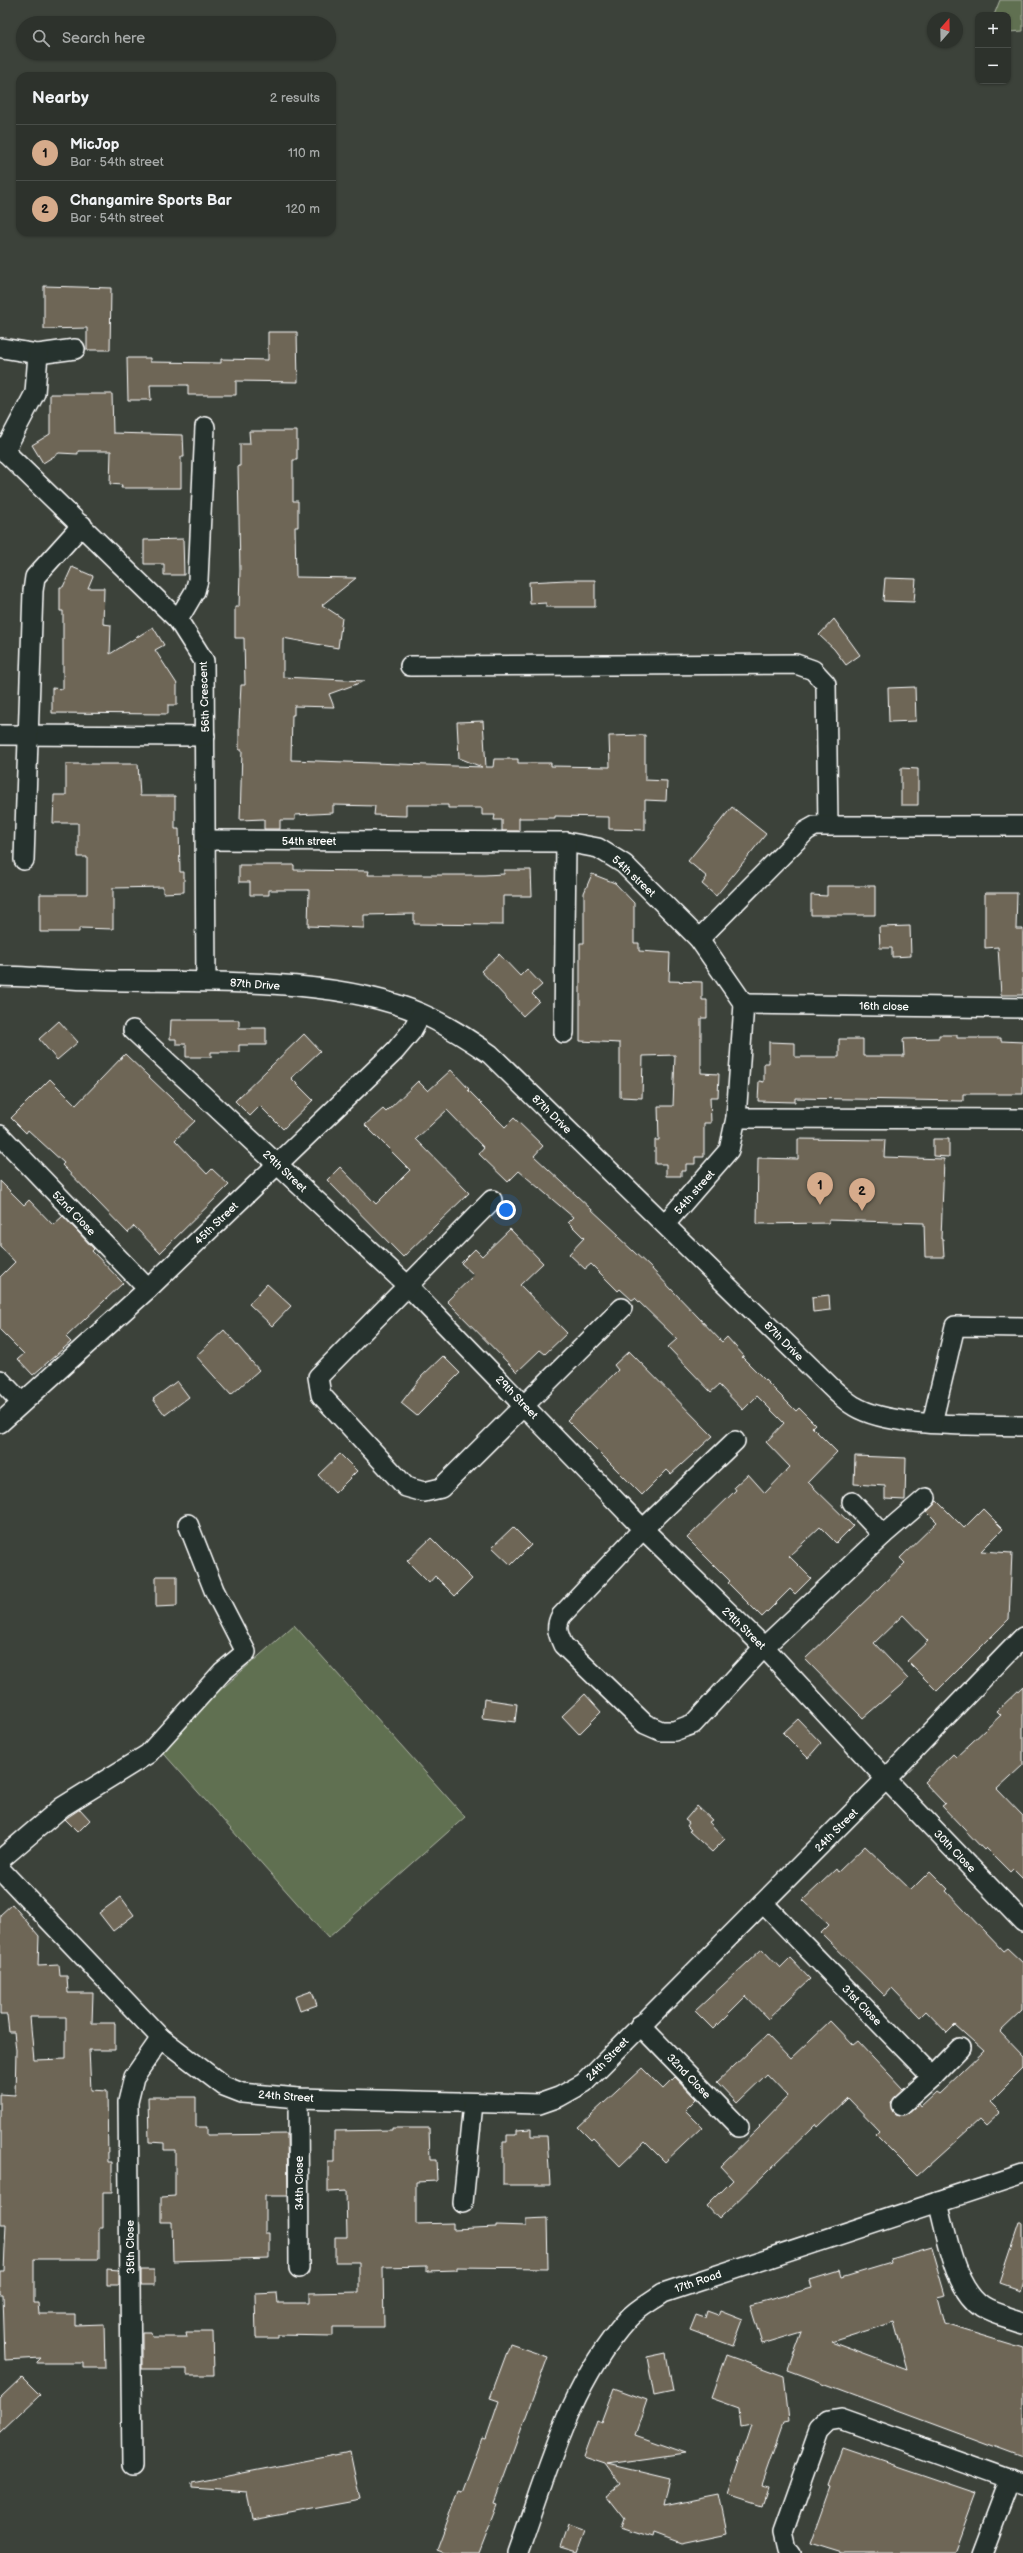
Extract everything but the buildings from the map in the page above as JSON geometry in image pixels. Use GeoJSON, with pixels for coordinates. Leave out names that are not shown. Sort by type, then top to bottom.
{"type":"FeatureCollection","features":[{"type":"Feature","properties":{"kind":"street"},"geometry":{"type":"LineString","coordinates":[[2,348],[38,354],[75,349]]}},
{"type":"Feature","properties":{"kind":"street"},"geometry":{"type":"LineString","coordinates":[[2,450],[35,393],[38,354]]}},
{"type":"Feature","properties":{"kind":"street"},"geometry":{"type":"LineString","coordinates":[[178,620],[195,591],[198,580],[205,427]]}},
{"type":"Feature","properties":{"kind":"street","name":"56th Crescent"},"geometry":{"type":"LineString","coordinates":[[2,450],[82,525],[178,620],[204,661],[206,981]]}},
{"type":"Feature","properties":{"kind":"street"},"geometry":{"type":"LineString","coordinates":[[24,860],[35,577],[82,525]]}},
{"type":"Feature","properties":{"kind":"street"},"geometry":{"type":"LineString","coordinates":[[410,666],[796,664],[813,670],[826,684],[828,825]]}},
{"type":"Feature","properties":{"kind":"street"},"geometry":{"type":"LineString","coordinates":[[0,735],[205,736]]}},
{"type":"Feature","properties":{"kind":"street"},"geometry":{"type":"LineString","coordinates":[[699,939],[806,831],[815,826],[1023,826]]}},
{"type":"Feature","properties":{"kind":"street","name":"54th street"},"geometry":{"type":"LineString","coordinates":[[206,840],[566,842],[598,848],[613,855],[699,939],[744,1004],[736,1118],[729,1150],[665,1224]]}},
{"type":"Feature","properties":{"kind":"street"},"geometry":{"type":"LineString","coordinates":[[564,1033],[566,842]]}},
{"type":"Feature","properties":{"kind":"street","name":"87th Drive"},"geometry":{"type":"LineString","coordinates":[[0,976],[125,981],[206,981],[317,989],[370,998],[421,1014],[458,1032],[490,1054],[835,1391],[854,1406],[881,1417],[932,1423],[1023,1426]]}},
{"type":"Feature","properties":{"kind":"street","name":"16th close"},"geometry":{"type":"LineString","coordinates":[[744,1004],[1023,1008]]}},
{"type":"Feature","properties":{"kind":"street","name":"45th Street"},"geometry":{"type":"LineString","coordinates":[[0,1423],[21,1402],[148,1289],[277,1163],[395,1051],[411,1032],[421,1014]]}},
{"type":"Feature","properties":{"kind":"street","name":"29th Street"},"geometry":{"type":"LineString","coordinates":[[132,1030],[408,1286],[524,1404],[643,1529],[764,1647],[886,1779]]}},
{"type":"Feature","properties":{"kind":"street"},"geometry":{"type":"LineString","coordinates":[[736,1118],[1023,1119]]}},
{"type":"Feature","properties":{"kind":"street","name":"52nd Close"},"geometry":{"type":"LineString","coordinates":[[0,1135],[148,1289]]}},
{"type":"Feature","properties":{"kind":"street"},"geometry":{"type":"LineString","coordinates":[[492,1200],[324,1369],[318,1377],[320,1395],[406,1487],[424,1492],[441,1488],[622,1308]]}},
{"type":"Feature","properties":{"kind":"street"},"geometry":{"type":"LineString","coordinates":[[932,1423],[955,1326],[1023,1327]]}},
{"type":"Feature","properties":{"kind":"street"},"geometry":{"type":"LineString","coordinates":[[0,1380],[21,1402]]}},
{"type":"Feature","properties":{"kind":"street"},"geometry":{"type":"LineString","coordinates":[[735,1442],[643,1529],[561,1616],[557,1623],[558,1634],[563,1644],[645,1724],[660,1730],[674,1730],[693,1724],[764,1647],[883,1534],[926,1498]]}},
{"type":"Feature","properties":{"kind":"street"},"geometry":{"type":"LineString","coordinates":[[852,1502],[883,1534]]}},
{"type":"Feature","properties":{"kind":"street"},"geometry":{"type":"LineString","coordinates":[[0,1860],[62,1807],[148,1754],[222,1672],[246,1652],[214,1590],[188,1524]]}},
{"type":"Feature","properties":{"kind":"street","name":"24th Street"},"geometry":{"type":"LineString","coordinates":[[3,1879],[161,2038],[224,2086],[242,2093],[298,2098],[539,2104],[558,2097],[584,2083],[886,1779],[1023,1637]]}},
{"type":"Feature","properties":{"kind":"street","name":"30th Close"},"geometry":{"type":"LineString","coordinates":[[886,1779],[1023,1922]]}},
{"type":"Feature","properties":{"kind":"street","name":"31st Close"},"geometry":{"type":"LineString","coordinates":[[763,1903],[932,2077]]}},
{"type":"Feature","properties":{"kind":"street","name":"32nd Close"},"geometry":{"type":"LineString","coordinates":[[640,2025],[739,2127]]}},
{"type":"Feature","properties":{"kind":"street","name":"35th Close"},"geometry":{"type":"LineString","coordinates":[[132,2466],[128,2102],[134,2078],[161,2038]]}},
{"type":"Feature","properties":{"kind":"street"},"geometry":{"type":"LineString","coordinates":[[901,2105],[932,2077],[960,2048]]}},
{"type":"Feature","properties":{"kind":"street","name":"34th Close"},"geometry":{"type":"LineString","coordinates":[[298,2098],[299,2268]]}},
{"type":"Feature","properties":{"kind":"street"},"geometry":{"type":"LineString","coordinates":[[463,2203],[473,2103]]}},
{"type":"Feature","properties":{"kind":"street","name":"17th Road"},"geometry":{"type":"LineString","coordinates":[[518,2553],[574,2398],[594,2362],[628,2318],[663,2293],[1023,2174]]}},
{"type":"Feature","properties":{"kind":"street"},"geometry":{"type":"LineString","coordinates":[[938,2202],[960,2281],[967,2294],[983,2307],[1023,2322]]}},
{"type":"Feature","properties":{"kind":"street"},"geometry":{"type":"LineString","coordinates":[[791,2553],[787,2550],[783,2532],[819,2431],[829,2421],[841,2419],[1016,2482],[982,2553]]}},
{"type":"Feature","properties":{"kind":"green space"},"geometry":{"type":"Polygon","coordinates":[[[1000,0],[1023,0],[1023,31],[1011,32],[1011,12],[995,12],[1000,0]]]}},
{"type":"Feature","properties":{"kind":"green space"},"geometry":{"type":"Polygon","coordinates":[[[294,1625],[465,1817],[328,1938],[157,1746],[294,1625]]]}},
{"type":"Feature","properties":{"kind":"place","name":"MicJop"},"geometry":{"type":"Point","coordinates":[820,1205]}},
{"type":"Feature","properties":{"kind":"place","name":"Changamire Sports Bar"},"geometry":{"type":"Point","coordinates":[862,1211]}}]}
